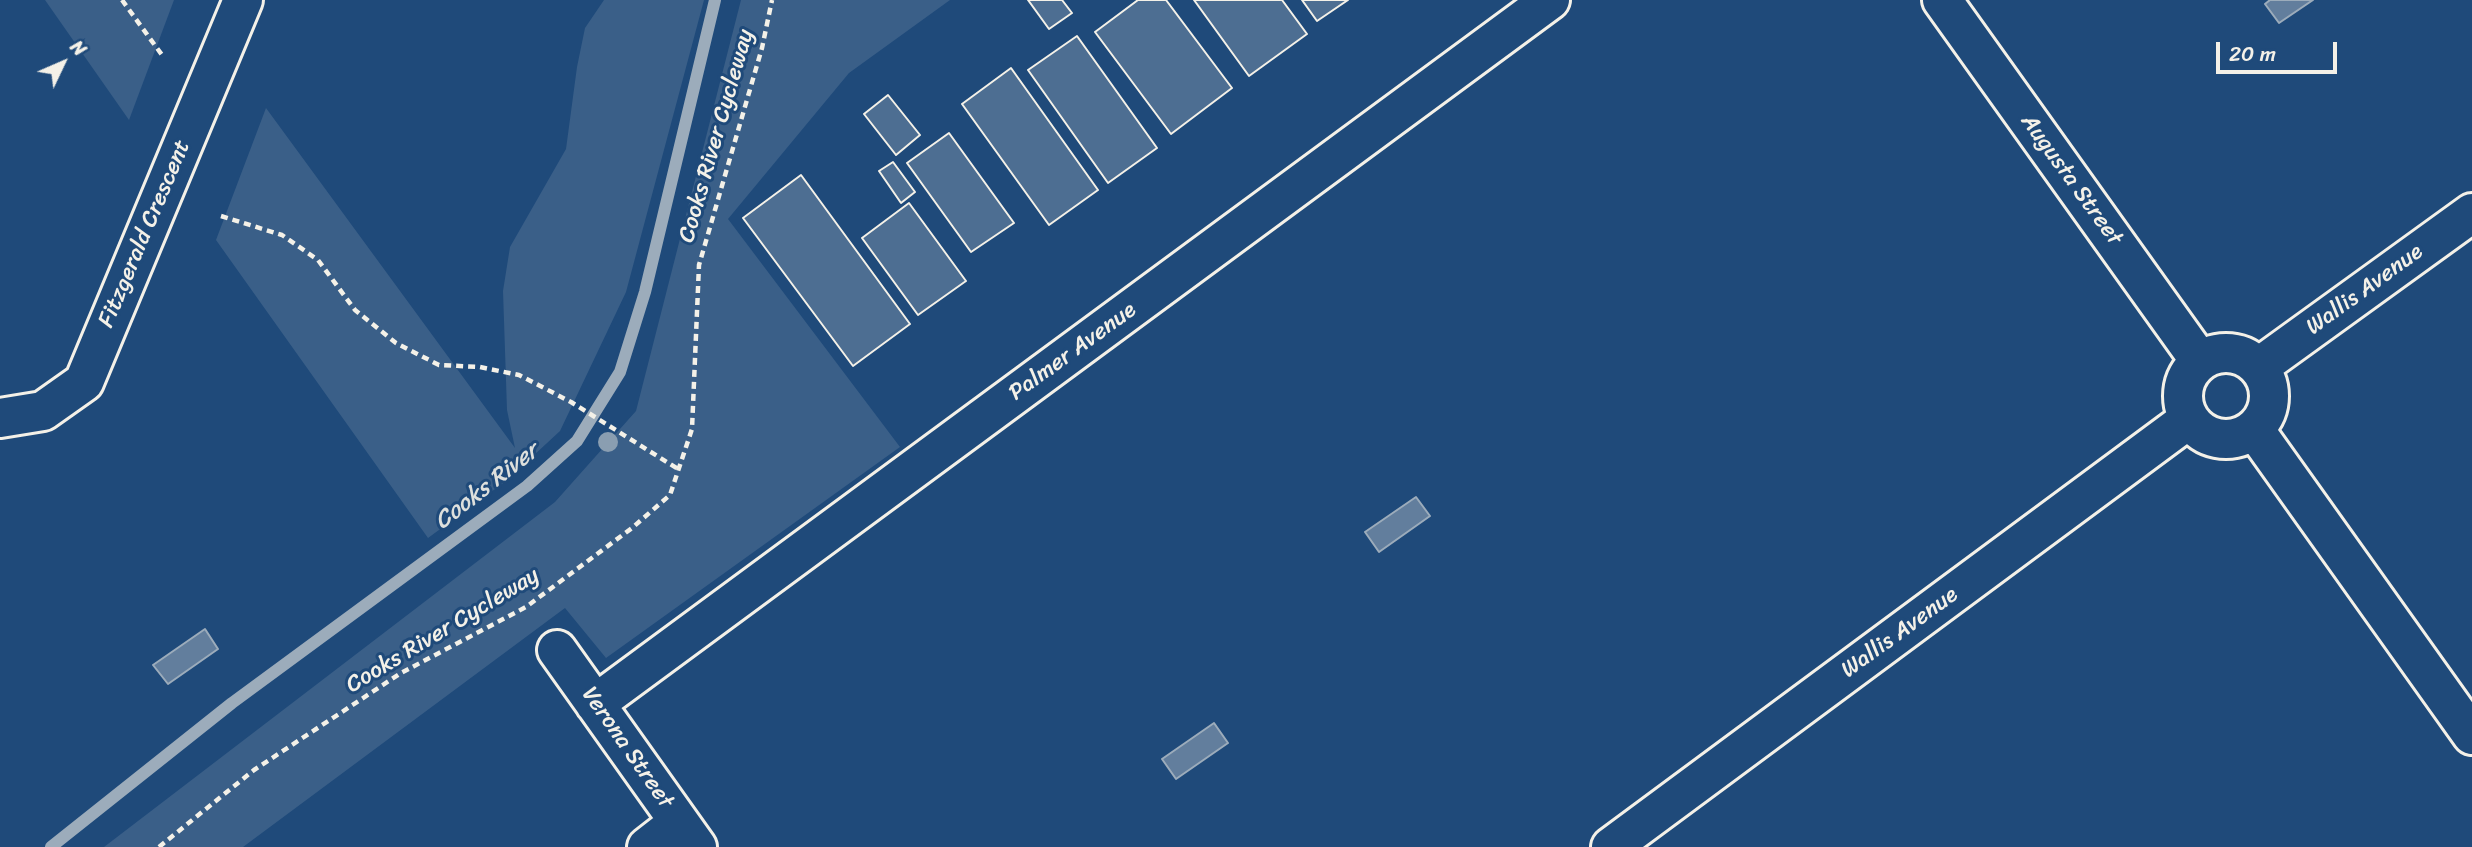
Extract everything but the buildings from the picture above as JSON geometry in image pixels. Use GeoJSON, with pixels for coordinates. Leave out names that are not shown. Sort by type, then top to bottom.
{"type":"FeatureCollection","features":[{"type":"Feature","properties":{"kind":"street","name":"Fitzgerald Crescent"},"geometry":{"type":"LineString","coordinates":[[0,418],[43,411],[84,382],[243,0]]}},
{"type":"Feature","properties":{"kind":"street","name":"Palmer Avenue"},"geometry":{"type":"LineString","coordinates":[[595,705],[1550,0]]}},
{"type":"Feature","properties":{"kind":"street","name":"Augusta Street"},"geometry":{"type":"LineString","coordinates":[[1942,0],[2200,361]]}},
{"type":"Feature","properties":{"kind":"street","name":"Wallis Avenue"},"geometry":{"type":"LineString","coordinates":[[2259,368],[2472,213]]}},
{"type":"Feature","properties":{"kind":"street"},"geometry":{"type":"LineString","coordinates":[[2224,352],[2249,359],[2259,368],[2268,386],[2268,407],[2263,419],[2254,429],[2241,437],[2213,437],[2199,430],[2189,419],[2183,388],[2192,368],[2200,361],[2224,352]]}},
{"type":"Feature","properties":{"kind":"street","name":"Wallis Avenue"},"geometry":{"type":"LineString","coordinates":[[1611,847],[2189,419]]}},
{"type":"Feature","properties":{"kind":"street"},"geometry":{"type":"LineString","coordinates":[[2254,429],[2472,735]]}},
{"type":"Feature","properties":{"kind":"street","name":"Verona Street"},"geometry":{"type":"LineString","coordinates":[[556,650],[688,835]]}},
{"type":"Feature","properties":{"kind":"street"},"geometry":{"type":"LineString","coordinates":[[647,847],[688,835]]}},
{"type":"Feature","properties":{"kind":"path"},"geometry":{"type":"LineString","coordinates":[[122,0],[162,55]]}},
{"type":"Feature","properties":{"kind":"path","name":"Cooks River Cycleway"},"geometry":{"type":"LineString","coordinates":[[159,847],[254,771],[401,673],[527,607],[632,528],[670,495],[692,429],[699,265],[762,48],[772,0]]}},
{"type":"Feature","properties":{"kind":"path"},"geometry":{"type":"LineString","coordinates":[[221,216],[282,235],[318,260],[355,310],[396,343],[439,365],[480,368],[519,375],[571,402],[678,469]]}},
{"type":"Feature","properties":{"kind":"shaded area"},"geometry":{"type":"Polygon","coordinates":[[[45,0],[174,0],[129,120],[45,0]]]}},
{"type":"Feature","properties":{"kind":"shaded area"},"geometry":{"type":"Polygon","coordinates":[[[604,0],[704,0],[626,292],[560,431],[506,481],[428,538],[216,240],[266,108],[515,448],[507,410],[503,291],[510,247],[566,149],[585,28],[604,0]]]}},
{"type":"Feature","properties":{"kind":"shaded area"},"geometry":{"type":"Polygon","coordinates":[[[741,0],[950,0],[849,73],[728,219],[900,447],[606,658],[565,608],[243,847],[104,847],[555,502],[636,411],[741,0]]]}},
{"type":"Feature","properties":{"kind":"shaded area"},"geometry":{"type":"Polygon","coordinates":[[[2270,0],[2313,0],[2279,23],[2265,4],[2270,0]]]}},
{"type":"Feature","properties":{"kind":"shaded area"},"geometry":{"type":"Polygon","coordinates":[[[1416,497],[1430,516],[1379,552],[1365,532],[1416,497]]]}},
{"type":"Feature","properties":{"kind":"shaded area"},"geometry":{"type":"Polygon","coordinates":[[[205,629],[218,649],[168,684],[153,665],[205,629]]]}},
{"type":"Feature","properties":{"kind":"shaded area"},"geometry":{"type":"Polygon","coordinates":[[[1214,723],[1228,743],[1176,779],[1162,759],[1214,723]]]}},
{"type":"Feature","properties":{"kind":"waterway","name":"Cooks River"},"geometry":{"type":"LineString","coordinates":[[51,847],[232,703],[527,486],[577,441],[620,372],[645,292],[715,0]]}}]}
